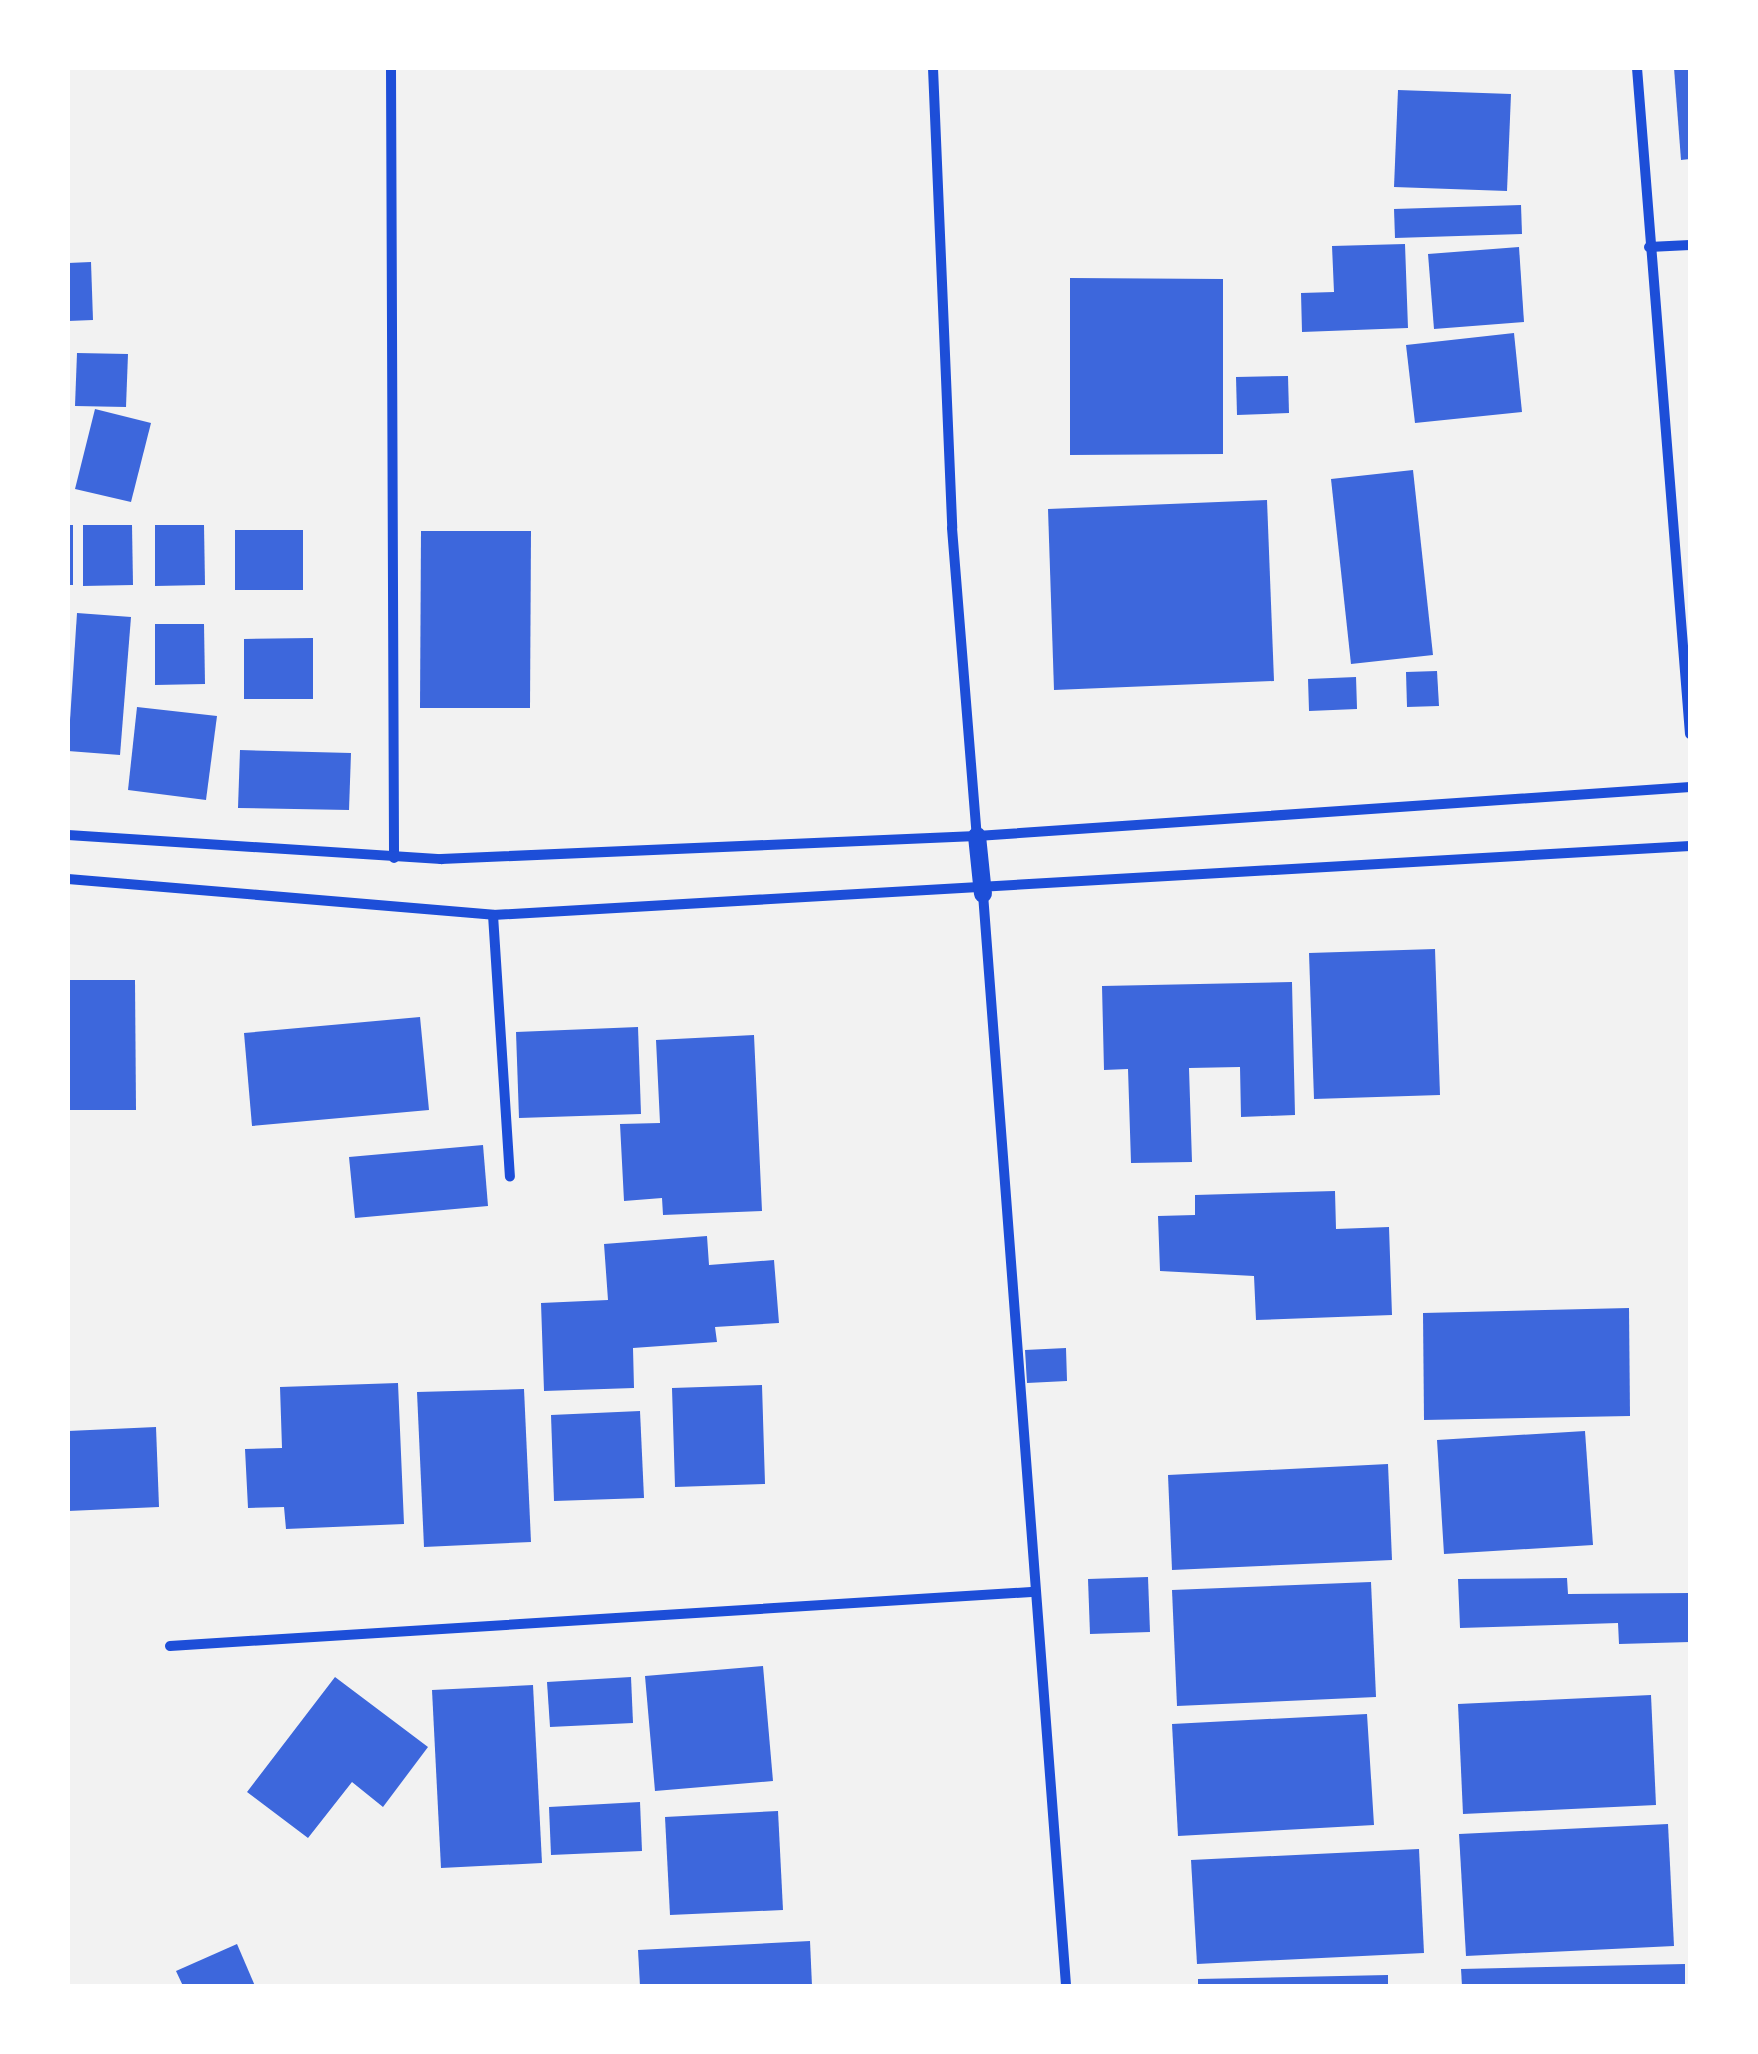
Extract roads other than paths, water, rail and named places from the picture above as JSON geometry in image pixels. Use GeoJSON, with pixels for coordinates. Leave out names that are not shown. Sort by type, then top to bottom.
{"type":"FeatureCollection","features":[{"type":"Feature","properties":{"kind":"street"},"geometry":{"type":"LineString","coordinates":[[391,68],[394,858]]}},
{"type":"Feature","properties":{"kind":"street"},"geometry":{"type":"LineString","coordinates":[[933,68],[952,528],[983,894],[1031,1592],[1066,1986]]}},
{"type":"Feature","properties":{"kind":"street"},"geometry":{"type":"LineString","coordinates":[[1637,68],[1690,734]]}},
{"type":"Feature","properties":{"kind":"street"},"geometry":{"type":"LineString","coordinates":[[1649,247],[1690,245]]}},
{"type":"Feature","properties":{"kind":"street"},"geometry":{"type":"LineString","coordinates":[[68,835],[394,858],[977,836],[1690,787]]}},
{"type":"Feature","properties":{"kind":"street"},"geometry":{"type":"LineString","coordinates":[[68,878],[493,915],[983,894],[1690,846]]}},
{"type":"Feature","properties":{"kind":"street"},"geometry":{"type":"LineString","coordinates":[[493,915],[510,1176]]}},
{"type":"Feature","properties":{"kind":"street"},"geometry":{"type":"LineString","coordinates":[[170,1646],[1031,1592]]}}]}
